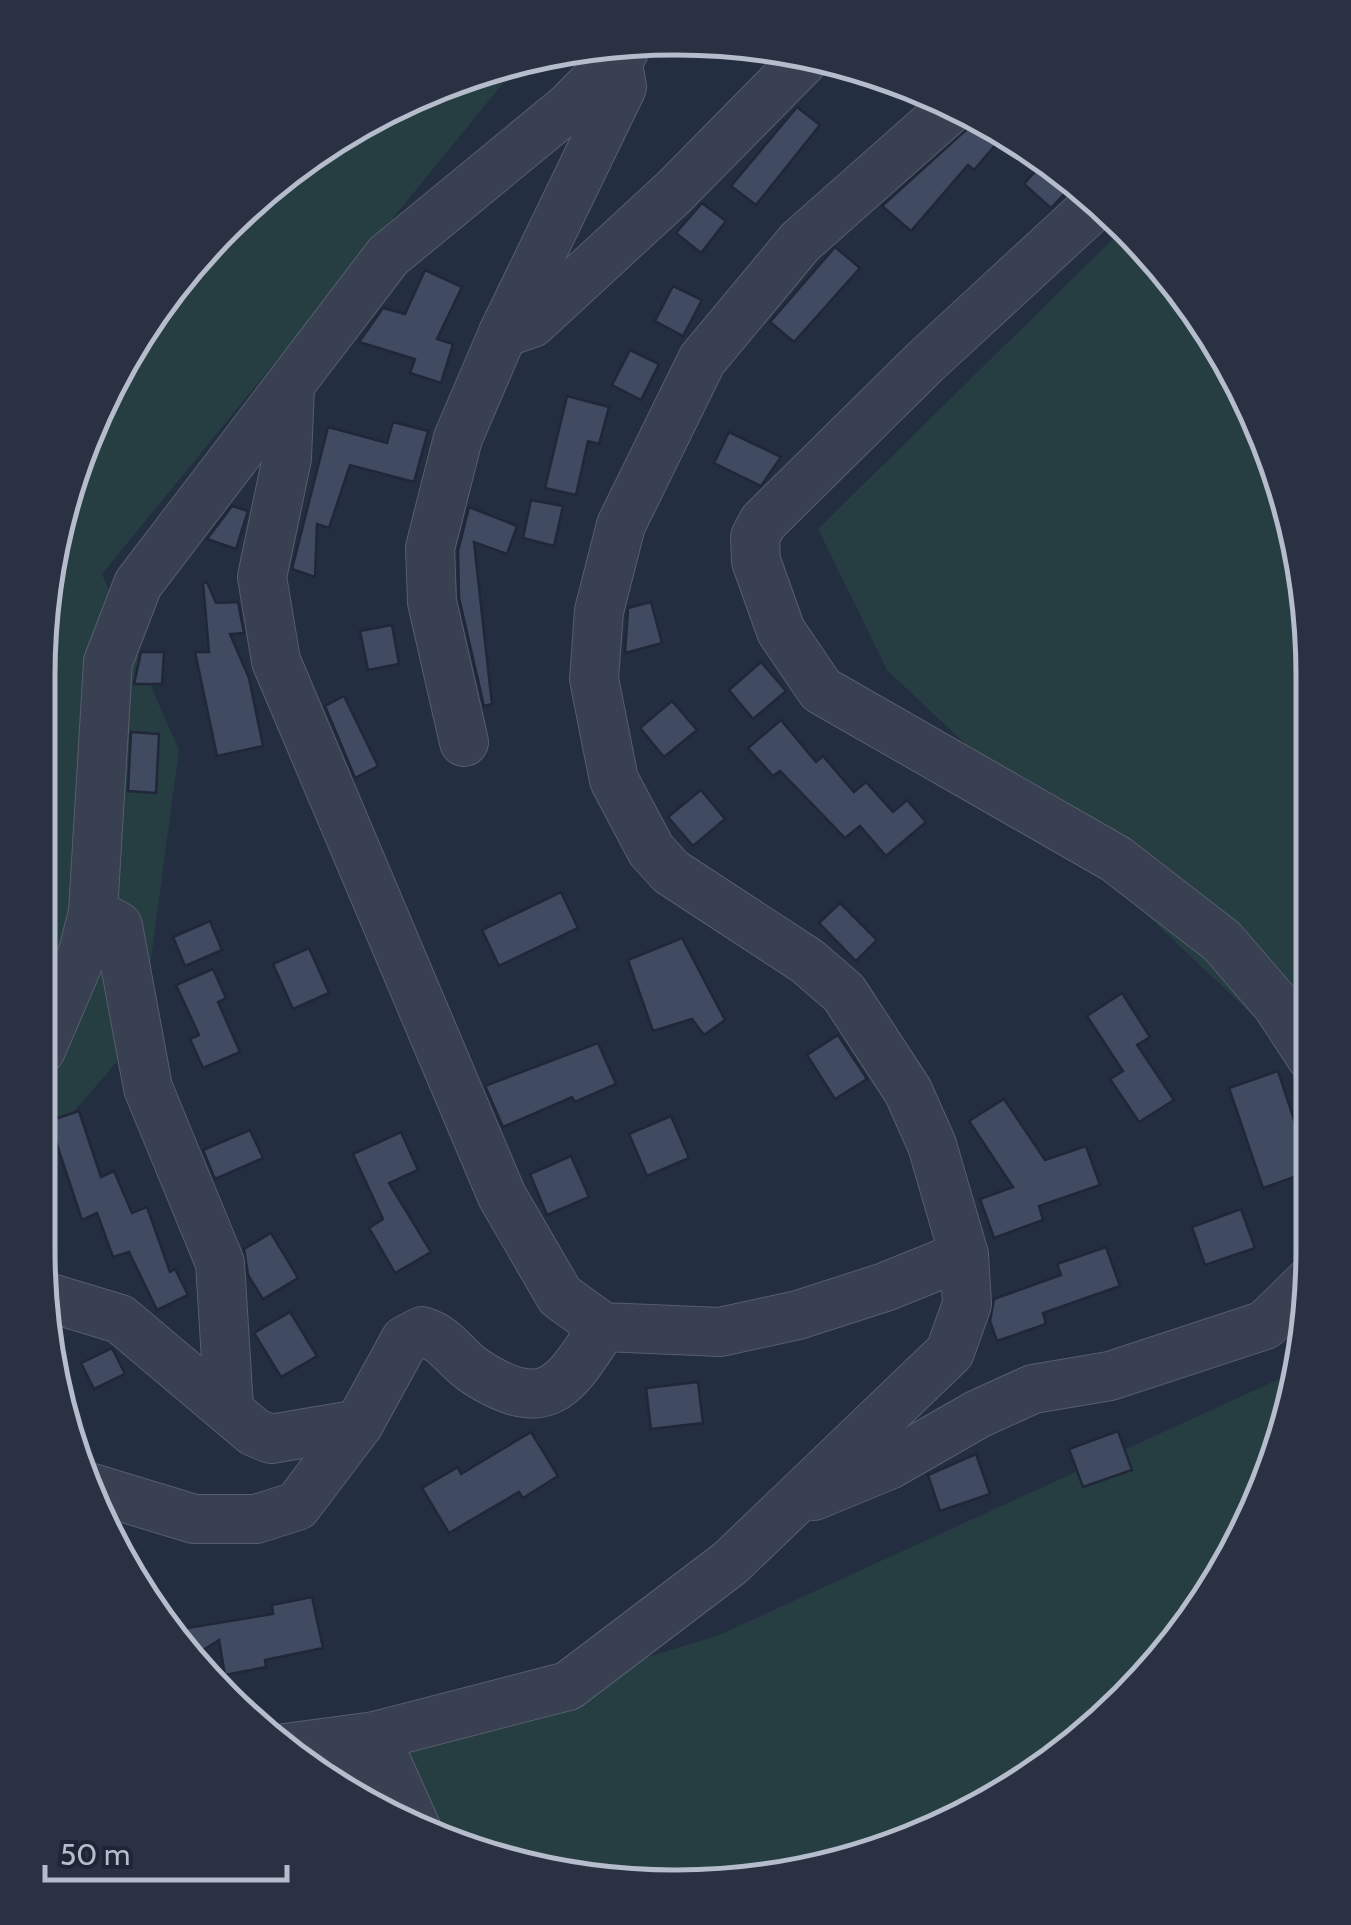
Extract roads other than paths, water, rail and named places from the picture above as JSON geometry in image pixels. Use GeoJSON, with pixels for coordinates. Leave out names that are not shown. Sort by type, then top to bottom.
{"type":"FeatureCollection","features":[{"type":"Feature","properties":{"kind":"street"},"geometry":{"type":"LineString","coordinates":[[464,742],[432,602],[430,548],[458,438],[502,332],[622,87],[620,57]]}},
{"type":"Feature","properties":{"kind":"street"},"geometry":{"type":"LineString","coordinates":[[55,1018],[84,952],[93,912],[108,662],[138,584],[388,256],[569,107],[617,58]]}},
{"type":"Feature","properties":{"kind":"street"},"geometry":{"type":"LineString","coordinates":[[502,332],[532,323],[674,192],[797,67]]}},
{"type":"Feature","properties":{"kind":"street"},"geometry":{"type":"LineString","coordinates":[[303,1746],[366,1738],[568,1686],[730,1564],[950,1352],[967,1304],[964,1255],[932,1146],[908,1091],[844,992],[807,961],[671,872],[629,816],[614,780],[594,679],[599,611],[622,525],[702,360],[800,242],[943,116]]}},
{"type":"Feature","properties":{"kind":"street"},"geometry":{"type":"LineString","coordinates":[[1088,212],[925,362],[763,522],[755,537],[756,561],[781,631],[821,690],[1116,859],[1222,940],[1278,1005],[1296,1034]]}},
{"type":"Feature","properties":{"kind":"street"},"geometry":{"type":"LineString","coordinates":[[290,387],[287,458],[262,577],[276,660],[502,1196],[560,1296],[603,1327],[720,1332],[798,1315],[885,1287],[964,1255]]}},
{"type":"Feature","properties":{"kind":"street"},"geometry":{"type":"LineString","coordinates":[[93,912],[118,926],[148,1088],[220,1262],[229,1408]]}},
{"type":"Feature","properties":{"kind":"street"},"geometry":{"type":"LineString","coordinates":[[792,1504],[889,1465],[978,1414],[1033,1389],[1110,1376],[1266,1325],[1294,1297]]}},
{"type":"Feature","properties":{"kind":"street"},"geometry":{"type":"LineString","coordinates":[[57,1300],[120,1319],[254,1432],[271,1439],[359,1424]]}},
{"type":"Feature","properties":{"kind":"street"},"geometry":{"type":"LineString","coordinates":[[104,1492],[194,1519],[256,1519],[297,1506],[359,1424],[406,1340],[422,1331],[436,1335],[476,1372],[527,1394],[551,1392],[569,1379],[603,1327]]}},
{"type":"Feature","properties":{"kind":"street"},"geometry":{"type":"LineString","coordinates":[[355,1781],[366,1738]]}},
{"type":"Feature","properties":{"kind":"street"},"geometry":{"type":"LineString","coordinates":[[366,1738],[405,1808]]}}]}
